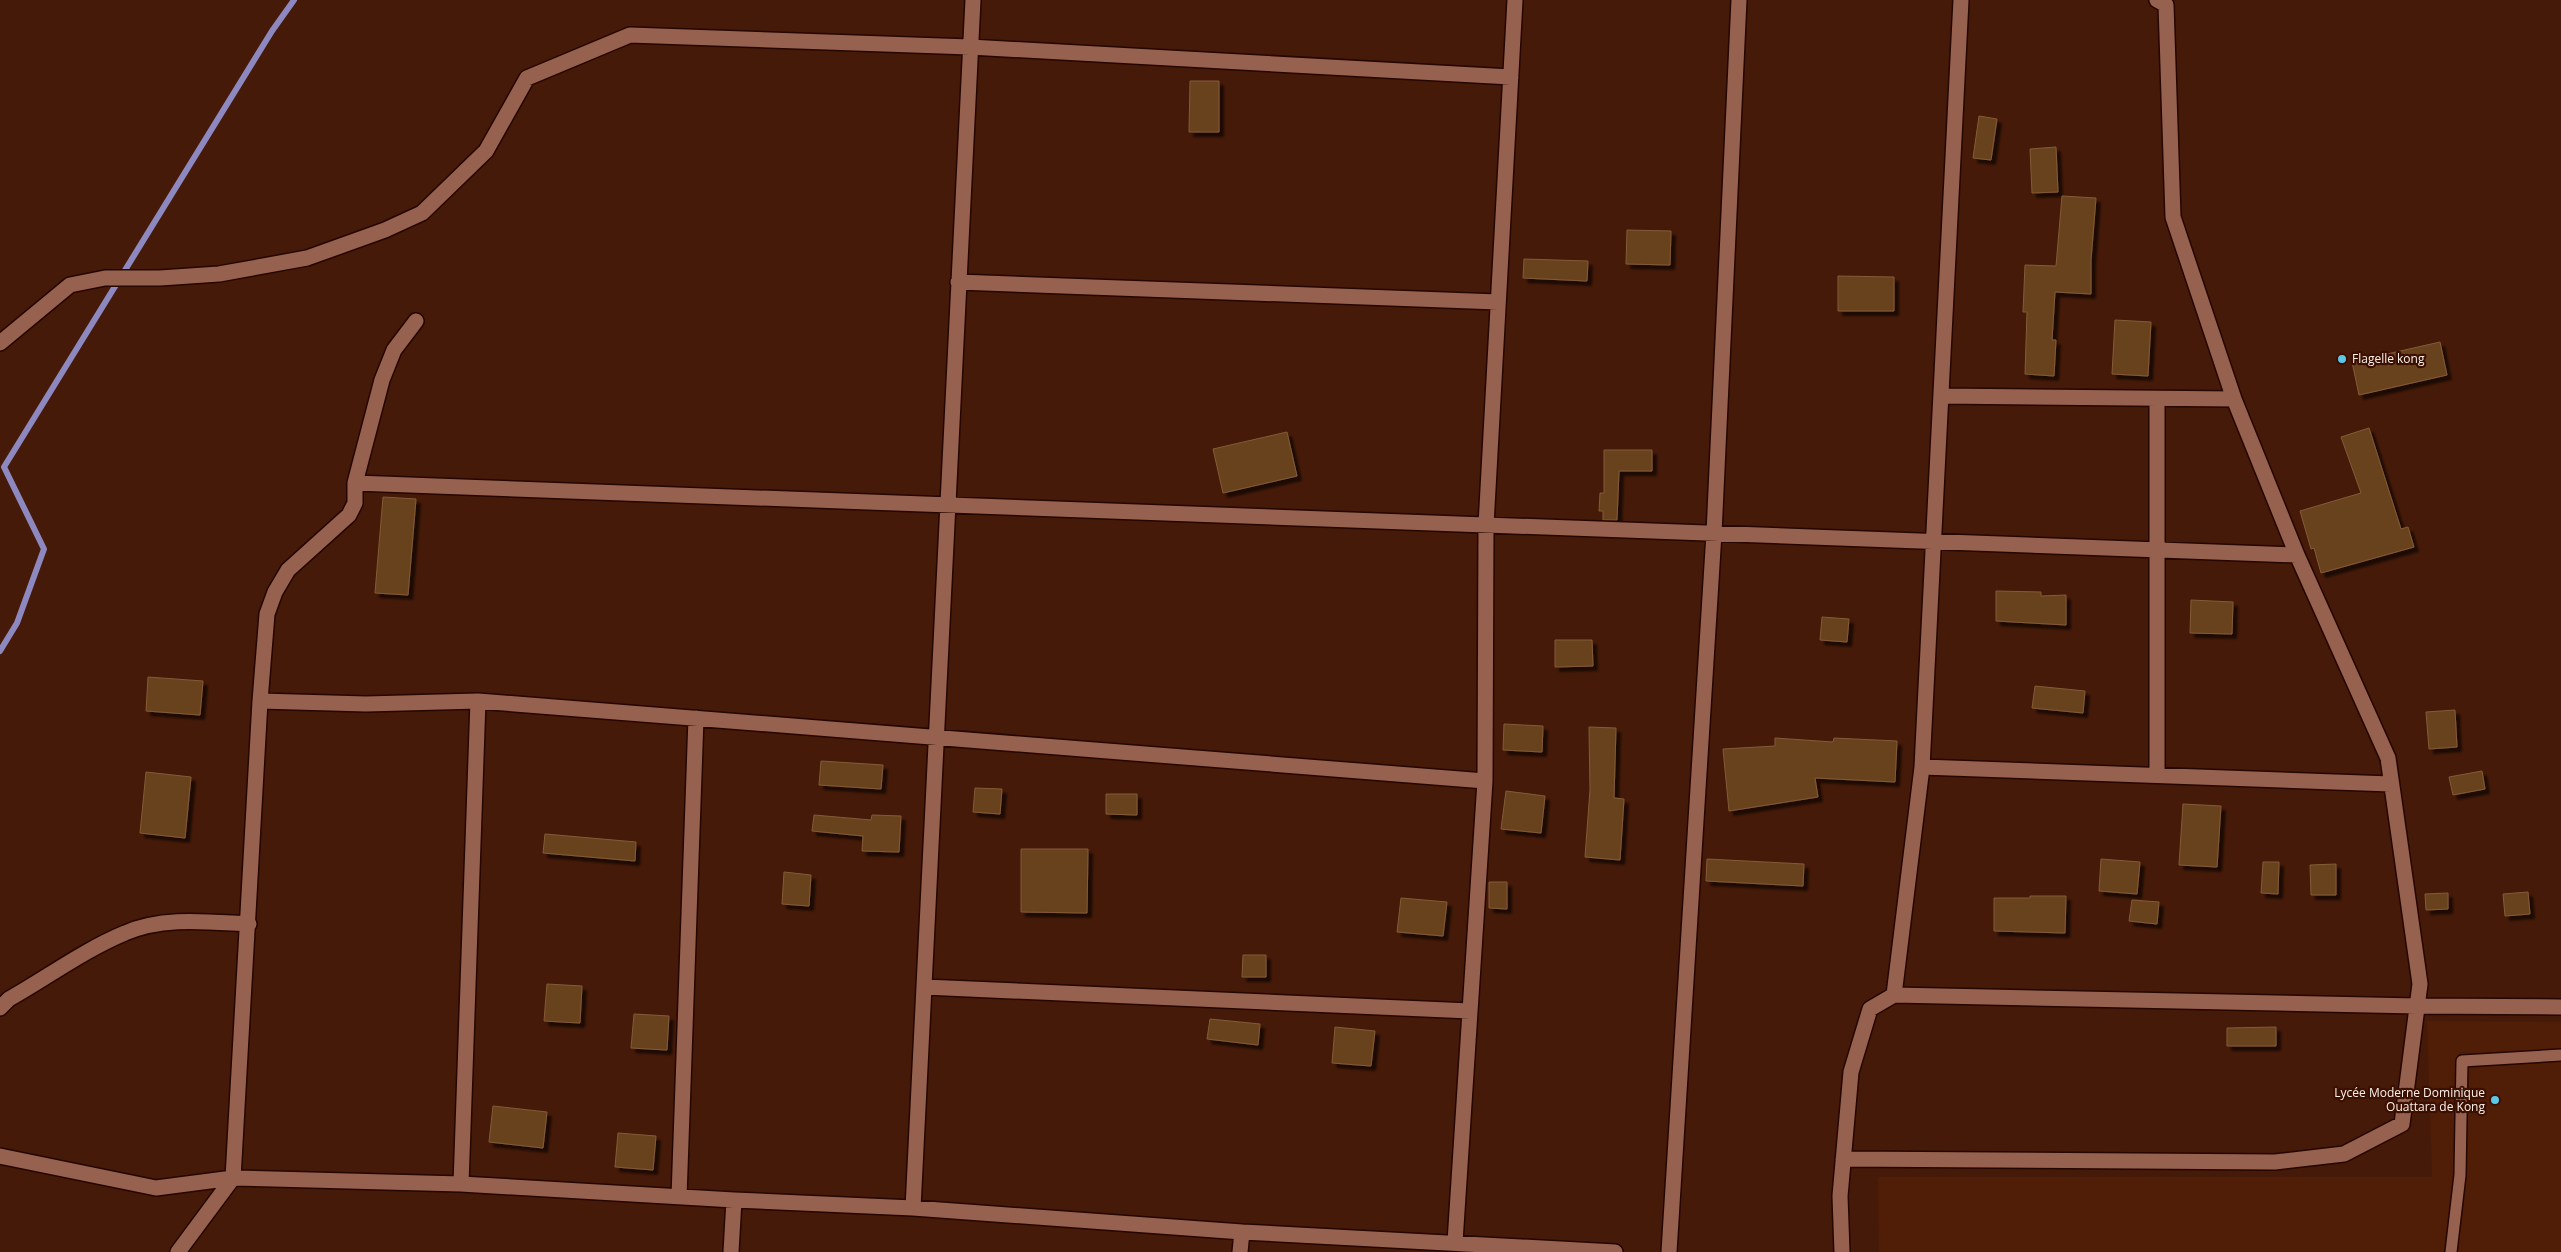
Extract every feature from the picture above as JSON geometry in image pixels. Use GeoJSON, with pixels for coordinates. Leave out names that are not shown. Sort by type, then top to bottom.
{"type":"FeatureCollection","features":[{"type":"Feature","properties":{"kind":"street"},"geometry":{"type":"LineString","coordinates":[[913,1208],[973,0]]}},
{"type":"Feature","properties":{"kind":"street"},"geometry":{"type":"LineString","coordinates":[[1455,1242],[1485,781],[1486,525],[1515,0]]}},
{"type":"Feature","properties":{"kind":"street"},"geometry":{"type":"LineString","coordinates":[[1669,1252],[1714,533],[1739,0]]}},
{"type":"Feature","properties":{"kind":"street"},"geometry":{"type":"LineString","coordinates":[[1894,995],[1922,767],[1961,0]]}},
{"type":"Feature","properties":{"kind":"street"},"geometry":{"type":"LineString","coordinates":[[1843,1159],[2276,1162],[2344,1154],[2402,1124],[2420,984],[2388,758],[2297,555],[2234,399],[2173,217],[2166,5],[2157,0]]}},
{"type":"Feature","properties":{"kind":"street"},"geometry":{"type":"LineString","coordinates":[[0,343],[70,286],[105,278],[160,278],[219,274],[307,258],[385,230],[422,213],[486,151],[527,78],[630,35],[970,47],[1511,77]]}},
{"type":"Feature","properties":{"kind":"street"},"geometry":{"type":"LineString","coordinates":[[958,282],[1498,302]]}},
{"type":"Feature","properties":{"kind":"street"},"geometry":{"type":"LineString","coordinates":[[178,1252],[233,1178],[249,924],[260,701],[267,614],[275,592],[288,570],[349,515],[355,503],[355,483],[382,380],[394,350],[416,321]]}},
{"type":"Feature","properties":{"kind":"street"},"geometry":{"type":"LineString","coordinates":[[1941,396],[2234,399]]}},
{"type":"Feature","properties":{"kind":"street"},"geometry":{"type":"LineString","coordinates":[[2157,399],[2157,775]]}},
{"type":"Feature","properties":{"kind":"street"},"geometry":{"type":"LineString","coordinates":[[355,483],[2297,555]]}},
{"type":"Feature","properties":{"kind":"street"},"geometry":{"type":"LineString","coordinates":[[260,701],[366,704],[478,701],[1485,781]]}},
{"type":"Feature","properties":{"kind":"street"},"geometry":{"type":"LineString","coordinates":[[461,1184],[478,701]]}},
{"type":"Feature","properties":{"kind":"street"},"geometry":{"type":"LineString","coordinates":[[679,1197],[696,718]]}},
{"type":"Feature","properties":{"kind":"street"},"geometry":{"type":"LineString","coordinates":[[1922,767],[2391,784]]}},
{"type":"Feature","properties":{"kind":"street"},"geometry":{"type":"LineString","coordinates":[[0,1008],[9,999],[126,932],[155,925],[186,922],[249,924]]}},
{"type":"Feature","properties":{"kind":"street"},"geometry":{"type":"LineString","coordinates":[[924,987],[1470,1011]]}},
{"type":"Feature","properties":{"kind":"street"},"geometry":{"type":"LineString","coordinates":[[1842,1252],[1840,1196],[1851,1072],[1870,1009],[1894,995],[2417,1006],[2561,1007]]}},
{"type":"Feature","properties":{"kind":"street"},"geometry":{"type":"LineString","coordinates":[[0,1156],[156,1188],[233,1178],[461,1184],[734,1200],[913,1208],[1242,1232],[1615,1252]]}},
{"type":"Feature","properties":{"kind":"street"},"geometry":{"type":"LineString","coordinates":[[731,1252],[734,1200]]}},
{"type":"Feature","properties":{"kind":"street"},"geometry":{"type":"LineString","coordinates":[[1240,1252],[1242,1232]]}},
{"type":"Feature","properties":{"kind":"lane"},"geometry":{"type":"LineString","coordinates":[[2451,1252],[2460,1175],[2462,1060],[2561,1055]]}},
{"type":"Feature","properties":{"kind":"shaded area","name":"Lycée Moderne Dominique Ouattara de Kong"},"geometry":{"type":"Polygon","coordinates":[[[2427,1021],[2561,1022],[2561,1252],[1879,1252],[1878,1177],[2432,1177],[2427,1021]]]}},
{"type":"Feature","properties":{"kind":"building"},"geometry":{"type":"Polygon","coordinates":[[[1190,81],[1219,81],[1219,132],[1189,132],[1190,81]]]}},
{"type":"Feature","properties":{"kind":"building"},"geometry":{"type":"Polygon","coordinates":[[[1979,116],[1997,119],[1991,160],[1973,158],[1979,116]]]}},
{"type":"Feature","properties":{"kind":"building"},"geometry":{"type":"Polygon","coordinates":[[[2056,147],[2058,192],[2032,193],[2030,149],[2056,147]]]}},
{"type":"Feature","properties":{"kind":"building"},"geometry":{"type":"Polygon","coordinates":[[[2062,196],[2096,198],[2091,260],[2091,294],[2055,292],[2052,340],[2056,340],[2054,376],[2025,374],[2027,312],[2023,312],[2025,265],[2056,266],[2062,196]]]}},
{"type":"Feature","properties":{"kind":"building"},"geometry":{"type":"Polygon","coordinates":[[[1627,230],[1671,231],[1670,265],[1626,264],[1627,230]]]}},
{"type":"Feature","properties":{"kind":"building"},"geometry":{"type":"Polygon","coordinates":[[[1524,259],[1588,261],[1587,281],[1523,278],[1524,259]]]}},
{"type":"Feature","properties":{"kind":"building"},"geometry":{"type":"Polygon","coordinates":[[[1838,276],[1894,277],[1894,311],[1838,311],[1838,276]]]}},
{"type":"Feature","properties":{"kind":"building"},"geometry":{"type":"Polygon","coordinates":[[[2115,320],[2151,322],[2148,376],[2112,374],[2115,320]]]}},
{"type":"Feature","properties":{"kind":"building"},"geometry":{"type":"Polygon","coordinates":[[[2440,342],[2447,375],[2359,395],[2352,362],[2440,342]]]}},
{"type":"Feature","properties":{"kind":"building"},"geometry":{"type":"Polygon","coordinates":[[[2369,428],[2401,529],[2408,527],[2414,547],[2321,573],[2314,548],[2311,549],[2300,511],[2361,493],[2341,437],[2369,428]]]}},
{"type":"Feature","properties":{"kind":"building"},"geometry":{"type":"Polygon","coordinates":[[[1287,432],[1297,476],[1223,493],[1213,449],[1287,432]]]}},
{"type":"Feature","properties":{"kind":"building"},"geometry":{"type":"Polygon","coordinates":[[[1604,450],[1652,450],[1652,471],[1619,471],[1617,520],[1603,520],[1603,511],[1599,511],[1600,493],[1604,493],[1604,450]]]}},
{"type":"Feature","properties":{"kind":"building"},"geometry":{"type":"Polygon","coordinates":[[[383,497],[416,499],[408,595],[375,593],[383,497]]]}},
{"type":"Feature","properties":{"kind":"building"},"geometry":{"type":"Polygon","coordinates":[[[1996,591],[2041,592],[2041,596],[2066,595],[2066,625],[1996,621],[1996,591]]]}},
{"type":"Feature","properties":{"kind":"building"},"geometry":{"type":"Polygon","coordinates":[[[2191,600],[2233,602],[2232,634],[2190,633],[2191,600]]]}},
{"type":"Feature","properties":{"kind":"building"},"geometry":{"type":"Polygon","coordinates":[[[1822,617],[1849,619],[1847,642],[1820,640],[1822,617]]]}},
{"type":"Feature","properties":{"kind":"building"},"geometry":{"type":"Polygon","coordinates":[[[1555,640],[1592,640],[1593,666],[1555,667],[1555,640]]]}},
{"type":"Feature","properties":{"kind":"building"},"geometry":{"type":"Polygon","coordinates":[[[148,677],[203,681],[200,715],[146,711],[148,677]]]}},
{"type":"Feature","properties":{"kind":"building"},"geometry":{"type":"Polygon","coordinates":[[[2035,686],[2085,691],[2083,713],[2032,708],[2035,686]]]}},
{"type":"Feature","properties":{"kind":"building"},"geometry":{"type":"Polygon","coordinates":[[[2455,710],[2457,747],[2429,749],[2426,712],[2455,710]]]}},
{"type":"Feature","properties":{"kind":"building"},"geometry":{"type":"Polygon","coordinates":[[[1504,724],[1543,726],[1542,752],[1503,750],[1504,724]]]}},
{"type":"Feature","properties":{"kind":"building"},"geometry":{"type":"Polygon","coordinates":[[[1589,727],[1616,728],[1614,798],[1624,799],[1620,860],[1585,857],[1590,790],[1589,727]]]}},
{"type":"Feature","properties":{"kind":"building"},"geometry":{"type":"Polygon","coordinates":[[[1775,738],[1833,742],[1834,738],[1897,741],[1895,782],[1815,778],[1818,797],[1729,811],[1723,749],[1775,746],[1775,738]]]}},
{"type":"Feature","properties":{"kind":"building"},"geometry":{"type":"Polygon","coordinates":[[[821,761],[883,765],[881,789],[819,785],[821,761]]]}},
{"type":"Feature","properties":{"kind":"building"},"geometry":{"type":"Polygon","coordinates":[[[2482,771],[2485,789],[2453,795],[2449,777],[2482,771]]]}},
{"type":"Feature","properties":{"kind":"building"},"geometry":{"type":"Polygon","coordinates":[[[146,772],[191,777],[185,838],[140,833],[146,772]]]}},
{"type":"Feature","properties":{"kind":"building"},"geometry":{"type":"Polygon","coordinates":[[[975,788],[1002,789],[1000,814],[973,812],[975,788]]]}},
{"type":"Feature","properties":{"kind":"building"},"geometry":{"type":"Polygon","coordinates":[[[1506,791],[1545,796],[1541,833],[1501,829],[1506,791]]]}},
{"type":"Feature","properties":{"kind":"building"},"geometry":{"type":"Polygon","coordinates":[[[1106,794],[1137,794],[1137,815],[1106,814],[1106,794]]]}},
{"type":"Feature","properties":{"kind":"building"},"geometry":{"type":"Polygon","coordinates":[[[2183,804],[2221,806],[2217,867],[2179,865],[2183,804]]]}},
{"type":"Feature","properties":{"kind":"building"},"geometry":{"type":"Polygon","coordinates":[[[814,815],[871,820],[872,815],[901,816],[899,852],[862,851],[863,836],[812,831],[814,815]]]}},
{"type":"Feature","properties":{"kind":"building"},"geometry":{"type":"Polygon","coordinates":[[[545,834],[636,842],[635,861],[543,853],[545,834]]]}},
{"type":"Feature","properties":{"kind":"building"},"geometry":{"type":"Polygon","coordinates":[[[1021,849],[1088,849],[1087,913],[1021,912],[1021,849]]]}},
{"type":"Feature","properties":{"kind":"building"},"geometry":{"type":"Polygon","coordinates":[[[1707,859],[1804,864],[1803,886],[1706,881],[1707,859]]]}},
{"type":"Feature","properties":{"kind":"building"},"geometry":{"type":"Polygon","coordinates":[[[2101,859],[2140,862],[2137,894],[2099,891],[2101,859]]]}},
{"type":"Feature","properties":{"kind":"building"},"geometry":{"type":"Polygon","coordinates":[[[2263,862],[2279,862],[2278,894],[2261,893],[2263,862]]]}},
{"type":"Feature","properties":{"kind":"building"},"geometry":{"type":"Polygon","coordinates":[[[2336,864],[2336,895],[2311,895],[2310,865],[2336,864]]]}},
{"type":"Feature","properties":{"kind":"building"},"geometry":{"type":"Polygon","coordinates":[[[784,872],[811,875],[809,906],[782,904],[784,872]]]}},
{"type":"Feature","properties":{"kind":"building"},"geometry":{"type":"Polygon","coordinates":[[[1489,882],[1507,882],[1507,909],[1489,908],[1489,882]]]}},
{"type":"Feature","properties":{"kind":"building"},"geometry":{"type":"Polygon","coordinates":[[[2528,892],[2530,914],[2505,916],[2503,894],[2528,892]]]}},
{"type":"Feature","properties":{"kind":"building"},"geometry":{"type":"Polygon","coordinates":[[[2448,893],[2448,909],[2426,910],[2425,894],[2448,893]]]}},
{"type":"Feature","properties":{"kind":"building"},"geometry":{"type":"Polygon","coordinates":[[[2030,896],[2066,896],[2065,933],[1994,931],[1994,898],[2030,898],[2030,896]]]}},
{"type":"Feature","properties":{"kind":"building"},"geometry":{"type":"Polygon","coordinates":[[[1401,898],[1447,902],[1443,936],[1397,932],[1401,898]]]}},
{"type":"Feature","properties":{"kind":"building"},"geometry":{"type":"Polygon","coordinates":[[[2132,900],[2159,902],[2157,924],[2129,921],[2132,900]]]}},
{"type":"Feature","properties":{"kind":"building"},"geometry":{"type":"Polygon","coordinates":[[[1243,955],[1266,955],[1266,977],[1242,977],[1243,955]]]}},
{"type":"Feature","properties":{"kind":"building"},"geometry":{"type":"Polygon","coordinates":[[[547,984],[582,986],[580,1023],[544,1021],[547,984]]]}},
{"type":"Feature","properties":{"kind":"building"},"geometry":{"type":"Polygon","coordinates":[[[634,1014],[669,1016],[667,1050],[631,1048],[634,1014]]]}},
{"type":"Feature","properties":{"kind":"building"},"geometry":{"type":"Polygon","coordinates":[[[1210,1019],[1260,1024],[1258,1045],[1207,1039],[1210,1019]]]}},
{"type":"Feature","properties":{"kind":"building"},"geometry":{"type":"Polygon","coordinates":[[[1335,1027],[1375,1031],[1371,1066],[1332,1063],[1335,1027]]]}},
{"type":"Feature","properties":{"kind":"building"},"geometry":{"type":"Polygon","coordinates":[[[2276,1027],[2276,1046],[2227,1046],[2227,1028],[2276,1027]]]}},
{"type":"Feature","properties":{"kind":"building"},"geometry":{"type":"Polygon","coordinates":[[[493,1106],[547,1112],[543,1148],[489,1142],[493,1106]]]}},
{"type":"Feature","properties":{"kind":"building"},"geometry":{"type":"Polygon","coordinates":[[[618,1133],[656,1136],[653,1170],[615,1167],[618,1133]]]}},
{"type":"Feature","properties":{"kind":"waterway"},"geometry":{"type":"LineString","coordinates":[[0,651],[17,623],[44,549],[4,467],[272,31],[294,0]]}},
{"type":"Feature","properties":{"kind":"place","name":"Flagelle kong"},"geometry":{"type":"Point","coordinates":[2342,359]}},
{"type":"Feature","properties":{"kind":"place","name":"Lycée Moderne Dominique Ouattara de Kong"},"geometry":{"type":"Point","coordinates":[2495,1100]}}]}
